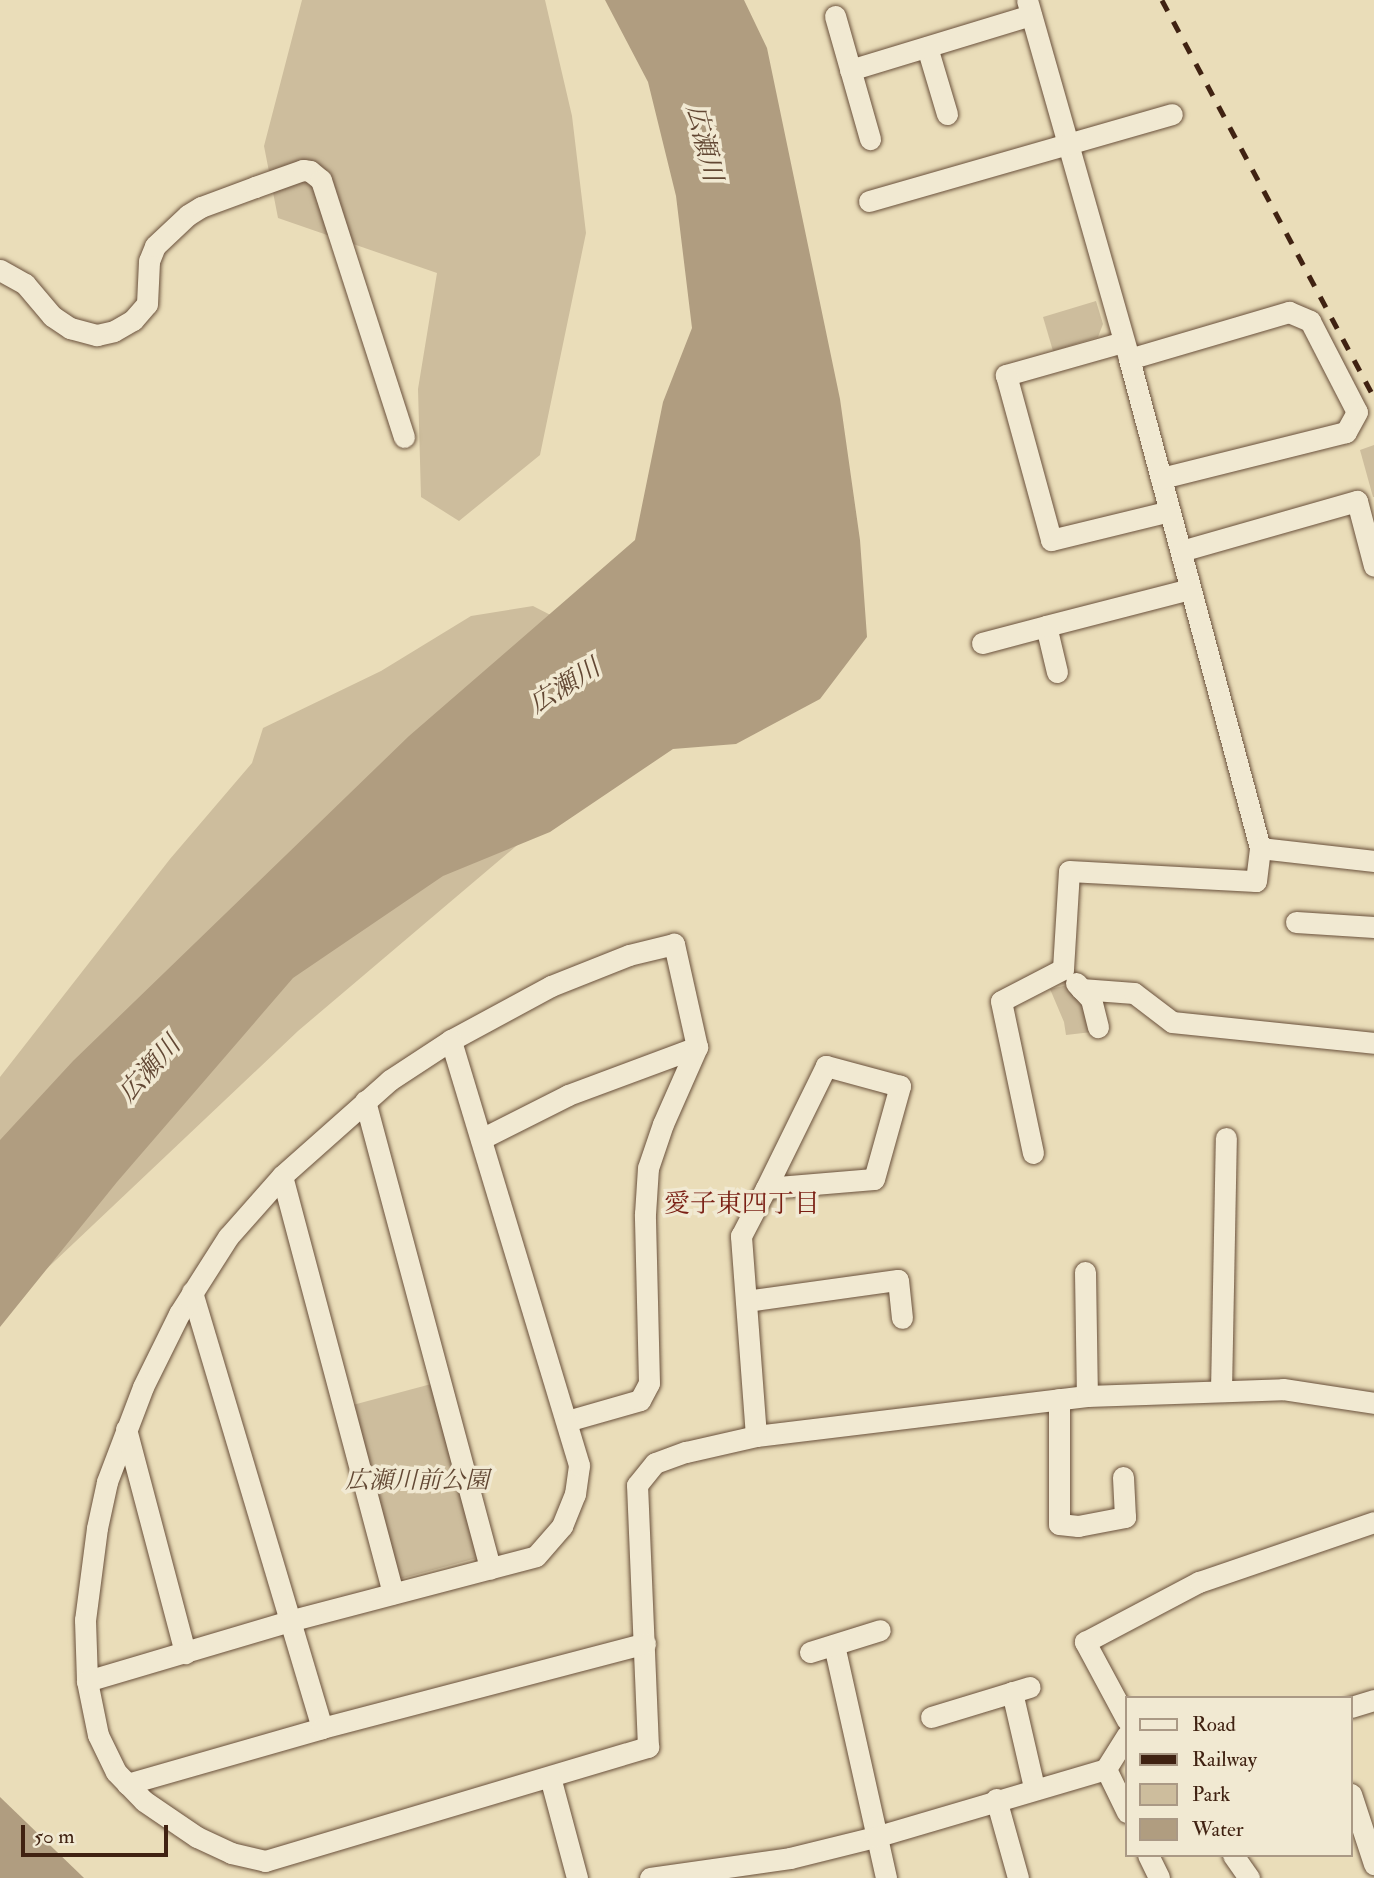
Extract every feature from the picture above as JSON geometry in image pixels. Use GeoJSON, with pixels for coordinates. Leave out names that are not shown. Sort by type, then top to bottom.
{"type":"FeatureCollection","features":[{"type":"Feature","properties":{"kind":"street"},"geometry":{"type":"LineString","coordinates":[[850,70],[927,47],[1029,7],[1126,350],[1260,848],[1256,881],[1069,871],[1063,969],[1091,999],[1098,1027]]}},
{"type":"Feature","properties":{"kind":"street"},"geometry":{"type":"LineString","coordinates":[[835,16],[870,139]]}},
{"type":"Feature","properties":{"kind":"street"},"geometry":{"type":"LineString","coordinates":[[927,47],[947,114]]}},
{"type":"Feature","properties":{"kind":"street"},"geometry":{"type":"LineString","coordinates":[[869,201],[1172,114]]}},
{"type":"Feature","properties":{"kind":"street"},"geometry":{"type":"LineString","coordinates":[[0,270],[25,284],[52,316],[70,328],[97,335],[114,331],[133,320],[147,304],[149,261],[155,246],[188,215],[201,207],[255,187],[303,170],[310,171],[321,180],[404,437]]}},
{"type":"Feature","properties":{"kind":"street"},"geometry":{"type":"LineString","coordinates":[[1161,478],[1346,432],[1357,412],[1310,321],[1289,312],[1006,375],[1052,540],[1170,511]]}},
{"type":"Feature","properties":{"kind":"street"},"geometry":{"type":"LineString","coordinates":[[1181,551],[1357,500],[1374,566]]}},
{"type":"Feature","properties":{"kind":"street"},"geometry":{"type":"LineString","coordinates":[[982,643],[1190,589]]}},
{"type":"Feature","properties":{"kind":"street"},"geometry":{"type":"LineString","coordinates":[[1046,626],[1057,672]]}},
{"type":"Feature","properties":{"kind":"street"},"geometry":{"type":"LineString","coordinates":[[1260,848],[1374,861]]}},
{"type":"Feature","properties":{"kind":"street"},"geometry":{"type":"LineString","coordinates":[[1296,922],[1374,927]]}},
{"type":"Feature","properties":{"kind":"street"},"geometry":{"type":"LineString","coordinates":[[567,1421],[640,1399],[649,1382],[645,1214],[648,1168],[663,1124],[698,1047],[674,944],[629,955],[551,986],[451,1040],[390,1080],[282,1176],[229,1237],[192,1292],[152,1368],[107,1482],[93,1552],[85,1620],[87,1681],[97,1735],[116,1772],[144,1801],[197,1837],[231,1853],[265,1861],[648,1747],[637,1485],[655,1463],[755,1436],[1087,1396],[1283,1389],[1374,1403]]}},
{"type":"Feature","properties":{"kind":"street"},"geometry":{"type":"LineString","coordinates":[[1033,1153],[1001,1000],[1063,969]]}},
{"type":"Feature","properties":{"kind":"street"},"geometry":{"type":"LineString","coordinates":[[1081,989],[1134,993],[1172,1022],[1374,1043]]}},
{"type":"Feature","properties":{"kind":"street"},"geometry":{"type":"LineString","coordinates":[[87,1681],[289,1621],[536,1556],[562,1526],[575,1494],[579,1465],[451,1040]]}},
{"type":"Feature","properties":{"kind":"street"},"geometry":{"type":"LineString","coordinates":[[481,1139],[568,1095],[698,1047]]}},
{"type":"Feature","properties":{"kind":"street"},"geometry":{"type":"LineString","coordinates":[[755,1436],[741,1236],[827,1066],[900,1086],[874,1179],[766,1188]]}},
{"type":"Feature","properties":{"kind":"street"},"geometry":{"type":"LineString","coordinates":[[365,1101],[490,1569]]}},
{"type":"Feature","properties":{"kind":"street"},"geometry":{"type":"LineString","coordinates":[[1221,1391],[1226,1138]]}},
{"type":"Feature","properties":{"kind":"street"},"geometry":{"type":"LineString","coordinates":[[282,1176],[393,1594]]}},
{"type":"Feature","properties":{"kind":"street"},"geometry":{"type":"LineString","coordinates":[[1085,1272],[1087,1396]]}},
{"type":"Feature","properties":{"kind":"street"},"geometry":{"type":"LineString","coordinates":[[746,1301],[898,1280],[902,1318]]}},
{"type":"Feature","properties":{"kind":"street"},"geometry":{"type":"LineString","coordinates":[[192,1292],[322,1728]]}},
{"type":"Feature","properties":{"kind":"street"},"geometry":{"type":"LineString","coordinates":[[1059,1399],[1059,1524],[1078,1526],[1125,1517],[1123,1477]]}},
{"type":"Feature","properties":{"kind":"street"},"geometry":{"type":"LineString","coordinates":[[126,1429],[185,1653]]}},
{"type":"Feature","properties":{"kind":"street"},"geometry":{"type":"LineString","coordinates":[[1126,1718],[1085,1642],[1199,1582],[1374,1522]]}},
{"type":"Feature","properties":{"kind":"street"},"geometry":{"type":"LineString","coordinates":[[810,1652],[880,1630]]}},
{"type":"Feature","properties":{"kind":"street"},"geometry":{"type":"LineString","coordinates":[[127,1784],[322,1728],[645,1643]]}},
{"type":"Feature","properties":{"kind":"street"},"geometry":{"type":"LineString","coordinates":[[834,1644],[874,1837],[886,1878]]}},
{"type":"Feature","properties":{"kind":"street"},"geometry":{"type":"LineString","coordinates":[[931,1717],[1021,1689],[1034,1787]]}},
{"type":"Feature","properties":{"kind":"street"},"geometry":{"type":"LineString","coordinates":[[1353,1706],[1374,1700]]}},
{"type":"Feature","properties":{"kind":"street"},"geometry":{"type":"LineString","coordinates":[[650,1878],[790,1858],[874,1837],[1034,1787],[1106,1769],[1126,1737]]}},
{"type":"Feature","properties":{"kind":"street"},"geometry":{"type":"LineString","coordinates":[[1106,1769],[1126,1810]]}},
{"type":"Feature","properties":{"kind":"street"},"geometry":{"type":"LineString","coordinates":[[550,1777],[577,1878]]}},
{"type":"Feature","properties":{"kind":"street"},"geometry":{"type":"LineString","coordinates":[[996,1799],[1018,1878]]}},
{"type":"Feature","properties":{"kind":"street"},"geometry":{"type":"LineString","coordinates":[[1353,1800],[1374,1864]]}},
{"type":"Feature","properties":{"kind":"street"},"geometry":{"type":"LineString","coordinates":[[1149,1857],[1159,1878]]}},
{"type":"Feature","properties":{"kind":"street"},"geometry":{"type":"LineString","coordinates":[[1234,1857],[1249,1878]]}},
{"type":"Feature","properties":{"kind":"green space"},"geometry":{"type":"Polygon","coordinates":[[[302,0],[545,0],[572,116],[586,233],[540,455],[459,521],[421,497],[418,389],[437,273],[278,218],[264,146],[302,0]]]}},
{"type":"Feature","properties":{"kind":"green space"},"geometry":{"type":"Polygon","coordinates":[[[1096,301],[1103,324],[1098,337],[1053,351],[1043,317],[1096,301]]]}},
{"type":"Feature","properties":{"kind":"green space"},"geometry":{"type":"Polygon","coordinates":[[[1374,445],[1374,497],[1373,497],[1360,450],[1374,445]]]}},
{"type":"Feature","properties":{"kind":"green space"},"geometry":{"type":"Polygon","coordinates":[[[533,606],[572,626],[522,841],[298,1031],[0,1313],[0,1077],[170,859],[252,763],[263,728],[381,671],[471,616],[533,606]]]}},
{"type":"Feature","properties":{"kind":"green space"},"geometry":{"type":"Polygon","coordinates":[[[1072,984],[1087,1008],[1092,1032],[1066,1035],[1064,1022],[1050,989],[1072,984]]]}},
{"type":"Feature","properties":{"kind":"green space","name":"広瀬川前公園"},"geometry":{"type":"Polygon","coordinates":[[[435,1383],[482,1557],[398,1579],[351,1406],[435,1383]]]}},
{"type":"Feature","properties":{"kind":"water","name":"広瀬川"},"geometry":{"type":"Polygon","coordinates":[[[605,0],[744,0],[767,48],[840,399],[860,540],[867,637],[820,699],[736,744],[673,749],[550,832],[443,876],[293,978],[117,1182],[0,1327],[0,1140],[73,1061],[409,736],[635,540],[663,402],[692,328],[676,196],[648,82],[605,0]]]}},
{"type":"Feature","properties":{"kind":"water"},"geometry":{"type":"Polygon","coordinates":[[[0,1797],[83,1877],[84,1878],[0,1878],[0,1797]]]}},
{"type":"Feature","properties":{"kind":"railway"},"geometry":{"type":"LineString","coordinates":[[1162,0],[1374,397]]}},
{"type":"Feature","properties":{"kind":"district","name":"愛子東四丁目"},"geometry":{"type":"Point","coordinates":[742,1205]}}]}
